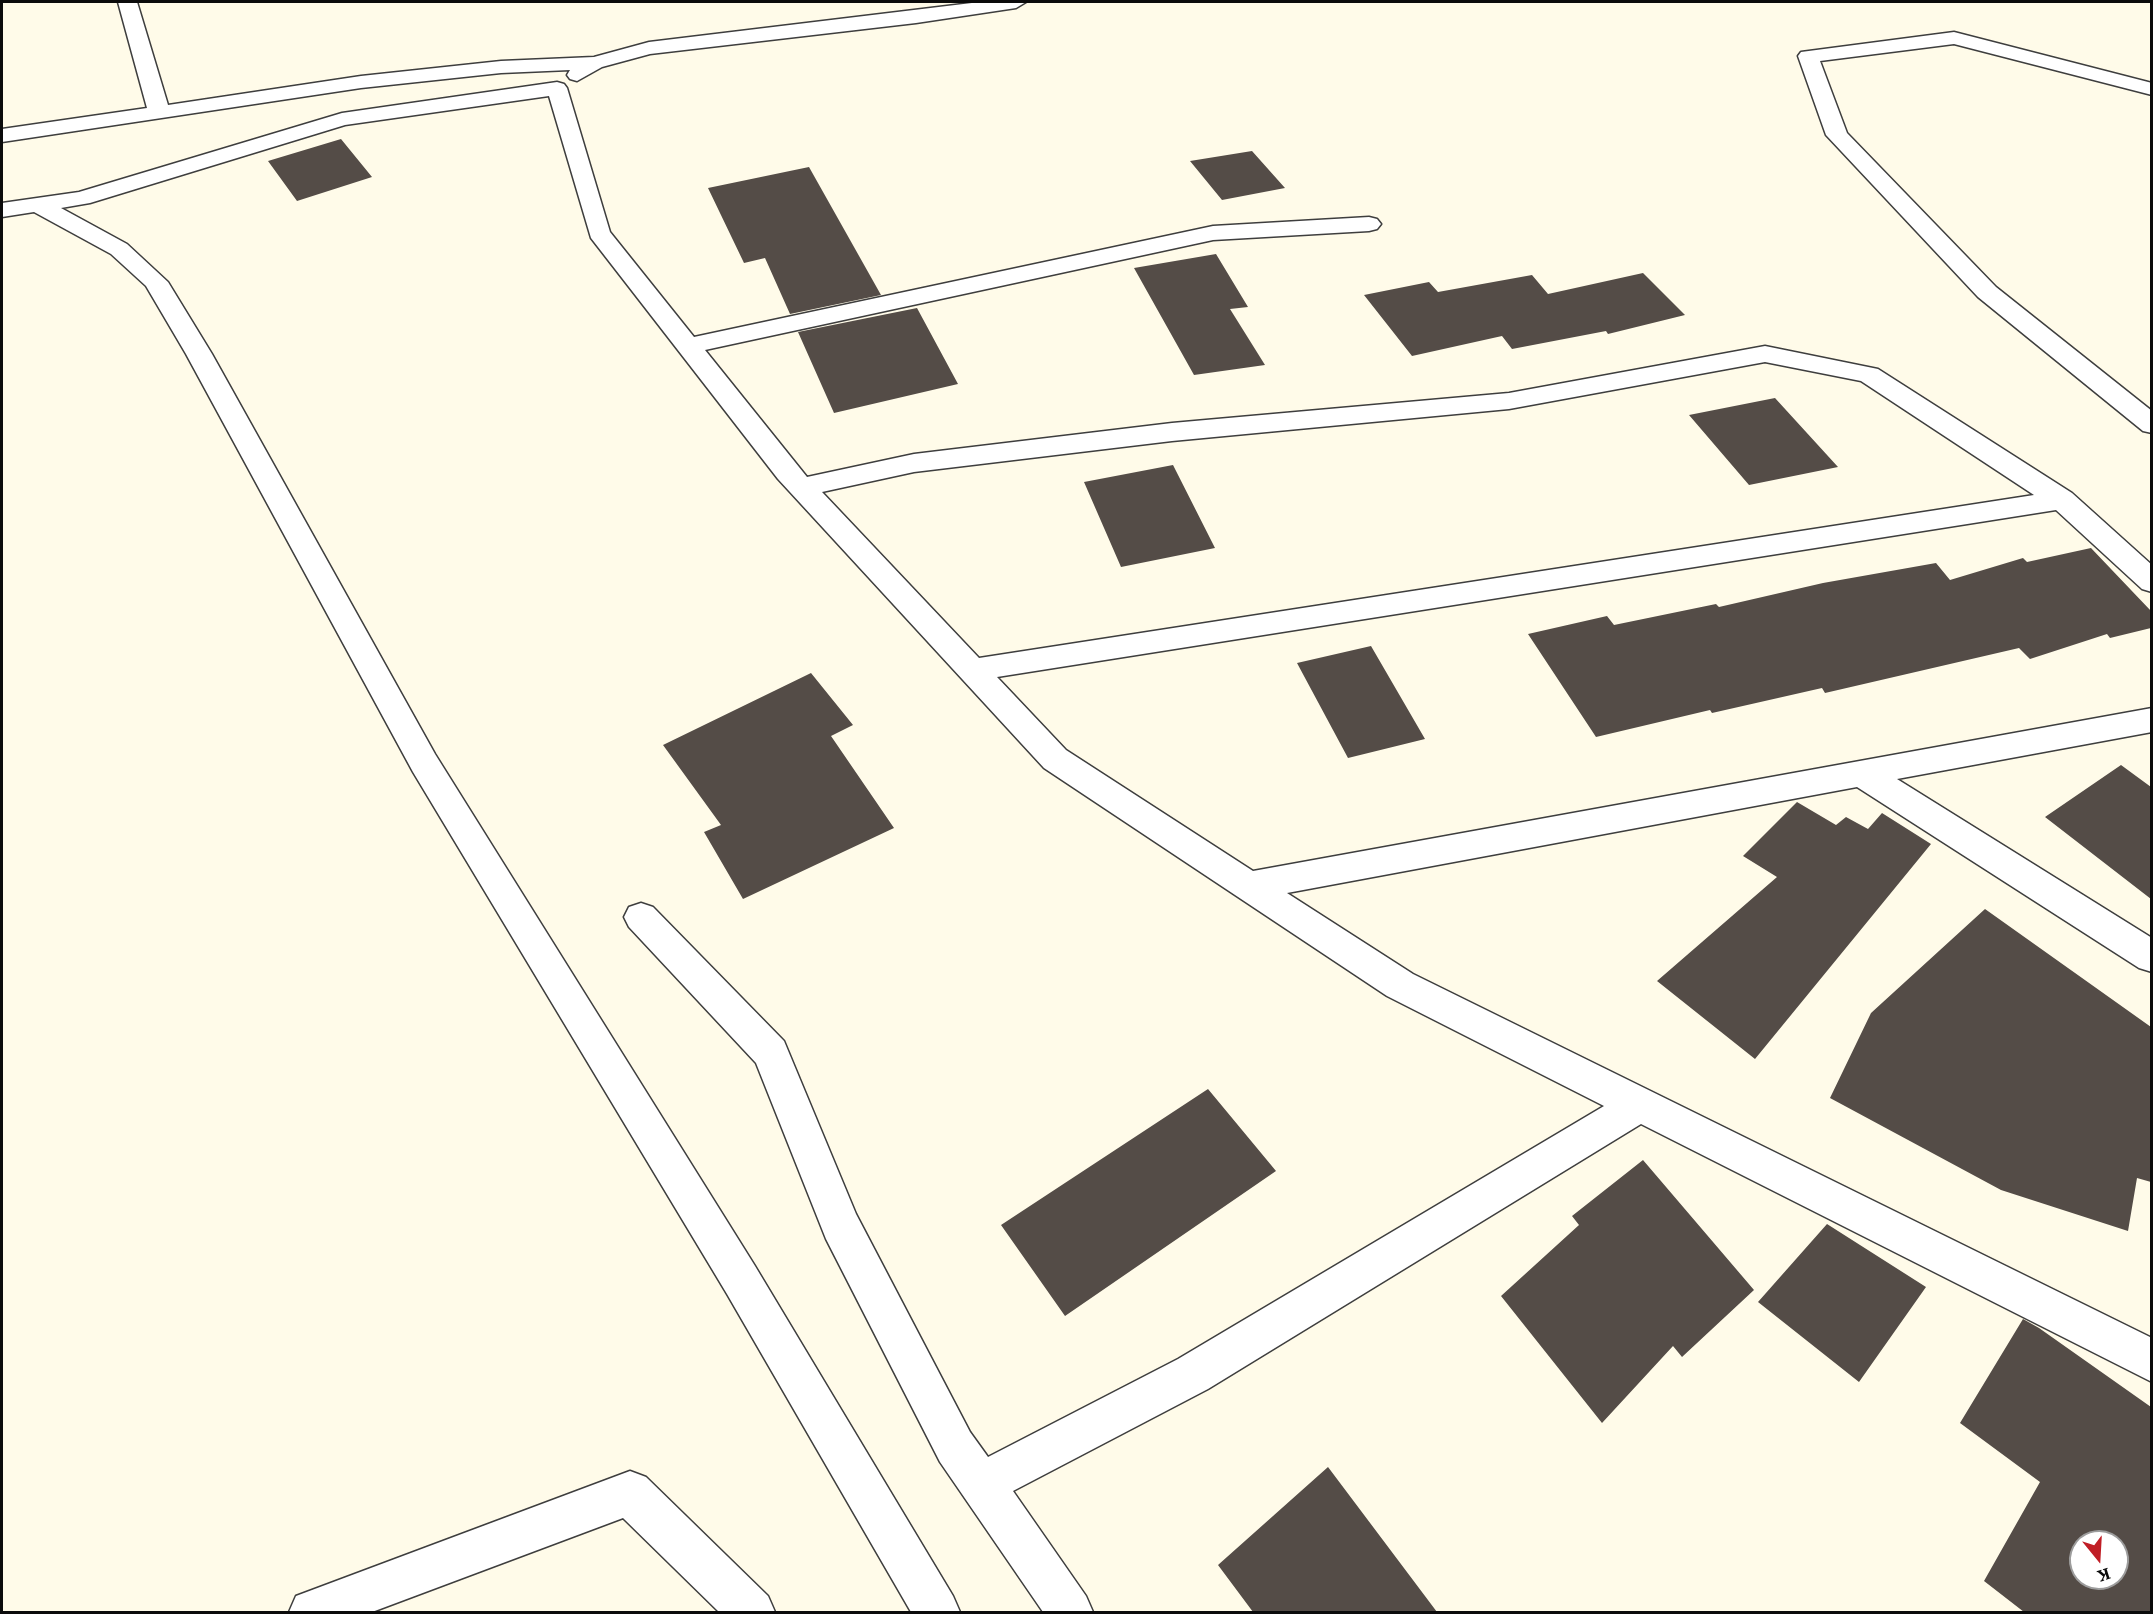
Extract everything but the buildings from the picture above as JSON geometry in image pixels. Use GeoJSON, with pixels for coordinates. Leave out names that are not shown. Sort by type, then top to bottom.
{"type":"FeatureCollection","features":[{"type":"Feature","properties":{"kind":"street"},"geometry":{"type":"LineString","coordinates":[[127,2],[159,112]]}},
{"type":"Feature","properties":{"kind":"street"},"geometry":{"type":"LineString","coordinates":[[2,136],[361,82],[501,67],[595,63],[649,48],[916,17],[1016,2]]}},
{"type":"Feature","properties":{"kind":"street"},"geometry":{"type":"LineString","coordinates":[[2151,89],[1954,38],[1808,56],[1837,135],[1988,292],[2141,405],[2151,425]]}},
{"type":"Feature","properties":{"kind":"street"},"geometry":{"type":"LineString","coordinates":[[2,210],[82,198],[342,119],[557,88],[595,63]]}},
{"type":"Feature","properties":{"kind":"street"},"geometry":{"type":"LineString","coordinates":[[557,88],[599,233],[802,487],[1055,759],[1400,986],[2151,1361]]}},
{"type":"Feature","properties":{"kind":"street"},"geometry":{"type":"LineString","coordinates":[[38,205],[119,249],[156,282],[199,354],[424,763],[741,1280],[937,1612]]}},
{"type":"Feature","properties":{"kind":"street"},"geometry":{"type":"LineString","coordinates":[[688,346],[1213,233],[1369,224]]}},
{"type":"Feature","properties":{"kind":"street"},"geometry":{"type":"LineString","coordinates":[[802,487],[914,463],[1172,432],[1509,401],[1765,354],[1869,375],[2062,500],[2151,582]]}},
{"type":"Feature","properties":{"kind":"street"},"geometry":{"type":"LineString","coordinates":[[972,670],[2062,500]]}},
{"type":"Feature","properties":{"kind":"street"},"geometry":{"type":"LineString","coordinates":[[1248,886],[2151,720]]}},
{"type":"Feature","properties":{"kind":"street"},"geometry":{"type":"LineString","coordinates":[[1861,773],[2151,957]]}},
{"type":"Feature","properties":{"kind":"street"},"geometry":{"type":"LineString","coordinates":[[641,917],[771,1053],[840,1225],[955,1447],[1070,1612]]}},
{"type":"Feature","properties":{"kind":"street"},"geometry":{"type":"LineString","coordinates":[[981,1484],[1193,1374],[1640,1105]]}},
{"type":"Feature","properties":{"kind":"street"},"geometry":{"type":"LineString","coordinates":[[312,1612],[630,1493],[752,1612]]}}]}
